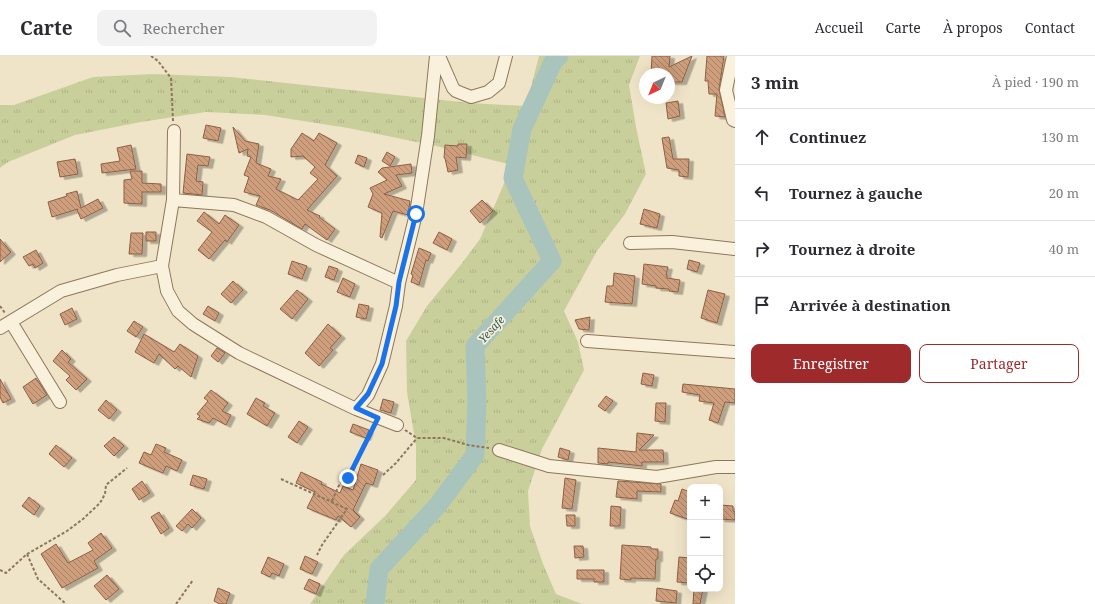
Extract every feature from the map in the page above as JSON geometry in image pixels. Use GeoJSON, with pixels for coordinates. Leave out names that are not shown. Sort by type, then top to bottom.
{"type":"FeatureCollection","features":[{"type":"Feature","properties":{"kind":"street"},"geometry":{"type":"LineString","coordinates":[[438,56],[453,88],[456,91],[471,97],[488,92],[500,83],[506,56]]}},
{"type":"Feature","properties":{"kind":"street"},"geometry":{"type":"LineString","coordinates":[[356,408],[368,394],[382,364],[396,306],[399,282],[416,214],[438,56]]}},
{"type":"Feature","properties":{"kind":"street"},"geometry":{"type":"LineString","coordinates":[[733,56],[726,90],[733,120],[735,121]]}},
{"type":"Feature","properties":{"kind":"street"},"geometry":{"type":"LineString","coordinates":[[174,131],[174,200],[162,266],[167,292],[178,310],[193,324],[239,353],[397,426]]}},
{"type":"Feature","properties":{"kind":"street"},"geometry":{"type":"LineString","coordinates":[[174,200],[234,205],[266,217],[316,245],[399,282]]}},
{"type":"Feature","properties":{"kind":"street"},"geometry":{"type":"LineString","coordinates":[[630,243],[672,242],[735,249]]}},
{"type":"Feature","properties":{"kind":"street"},"geometry":{"type":"LineString","coordinates":[[0,328],[61,291],[117,275],[162,266]]}},
{"type":"Feature","properties":{"kind":"street"},"geometry":{"type":"LineString","coordinates":[[11,322],[60,402]]}},
{"type":"Feature","properties":{"kind":"street"},"geometry":{"type":"LineString","coordinates":[[587,341],[735,352]]}},
{"type":"Feature","properties":{"kind":"street"},"geometry":{"type":"LineString","coordinates":[[495,449],[550,466],[657,477],[716,467],[735,467]]}},
{"type":"Feature","properties":{"kind":"path"},"geometry":{"type":"LineString","coordinates":[[151,56],[158,61],[171,78],[174,131]]}},
{"type":"Feature","properties":{"kind":"path"},"geometry":{"type":"LineString","coordinates":[[332,501],[340,483],[348,478],[378,418]]}},
{"type":"Feature","properties":{"kind":"path"},"geometry":{"type":"LineString","coordinates":[[382,475],[396,463],[416,438],[444,438],[468,445],[495,449]]}},
{"type":"Feature","properties":{"kind":"path"},"geometry":{"type":"LineString","coordinates":[[0,570],[6,573],[27,554],[67,531],[83,519],[100,503],[105,494],[106,485],[127,468]]}},
{"type":"Feature","properties":{"kind":"path"},"geometry":{"type":"LineString","coordinates":[[281,479],[347,509],[322,545],[317,555]]}},
{"type":"Feature","properties":{"kind":"path"},"geometry":{"type":"LineString","coordinates":[[27,554],[38,579],[66,604]]}},
{"type":"Feature","properties":{"kind":"path"},"geometry":{"type":"LineString","coordinates":[[176,604],[193,580]]}},
{"type":"Feature","properties":{"kind":"green space"},"geometry":{"type":"Polygon","coordinates":[[[539,56],[640,56],[629,85],[646,174],[625,214],[597,251],[564,311],[578,342],[584,370],[542,449],[528,491],[530,526],[543,564],[556,594],[582,604],[310,604],[344,555],[385,516],[416,480],[416,446],[407,392],[406,341],[427,306],[480,239],[512,165],[436,146],[348,128],[265,115],[206,112],[141,122],[75,135],[8,162],[0,168],[0,105],[14,105],[93,77],[154,74],[231,77],[470,103],[526,106],[539,56]]]}},
{"type":"Feature","properties":{"kind":"building"},"geometry":{"type":"Polygon","coordinates":[[[652,56],[670,56],[669,67],[692,56],[682,82],[675,82],[675,68],[651,68],[652,56]]]}},
{"type":"Feature","properties":{"kind":"building"},"geometry":{"type":"Polygon","coordinates":[[[707,56],[724,56],[719,89],[725,117],[715,116],[717,94],[709,94],[708,81],[705,81],[707,56]]]}},
{"type":"Feature","properties":{"kind":"building"},"geometry":{"type":"Polygon","coordinates":[[[678,101],[680,116],[668,119],[666,104],[675,104],[675,102],[678,101]]]}},
{"type":"Feature","properties":{"kind":"building"},"geometry":{"type":"Polygon","coordinates":[[[206,125],[221,128],[218,141],[203,138],[206,125]]]}},
{"type":"Feature","properties":{"kind":"building"},"geometry":{"type":"Polygon","coordinates":[[[233,127],[245,141],[259,144],[256,163],[271,169],[268,176],[281,179],[276,189],[298,200],[318,179],[310,173],[315,167],[303,156],[291,157],[291,149],[302,133],[314,141],[319,133],[337,143],[325,165],[337,176],[307,210],[320,216],[319,217],[335,229],[327,240],[305,224],[302,229],[270,210],[256,205],[260,196],[244,192],[249,177],[244,175],[251,157],[247,156],[248,149],[239,153],[233,127]]]}},
{"type":"Feature","properties":{"kind":"building"},"geometry":{"type":"Polygon","coordinates":[[[669,137],[673,159],[689,159],[688,177],[679,176],[679,170],[667,168],[662,138],[669,137]]]}},
{"type":"Feature","properties":{"kind":"building"},"geometry":{"type":"Polygon","coordinates":[[[458,144],[467,144],[466,158],[456,157],[458,170],[448,172],[444,158],[445,145],[458,146],[458,144]]]}},
{"type":"Feature","properties":{"kind":"building"},"geometry":{"type":"Polygon","coordinates":[[[131,145],[136,169],[102,173],[101,164],[120,161],[117,148],[131,145]]]}},
{"type":"Feature","properties":{"kind":"building"},"geometry":{"type":"Polygon","coordinates":[[[387,152],[395,157],[390,166],[382,161],[387,152]]]}},
{"type":"Feature","properties":{"kind":"building"},"geometry":{"type":"Polygon","coordinates":[[[187,154],[210,157],[208,166],[198,165],[196,181],[203,182],[202,195],[183,193],[187,154]]]}},
{"type":"Feature","properties":{"kind":"building"},"geometry":{"type":"Polygon","coordinates":[[[358,155],[367,158],[364,167],[355,163],[358,155]]]}},
{"type":"Feature","properties":{"kind":"building"},"geometry":{"type":"Polygon","coordinates":[[[75,159],[78,174],[60,177],[57,162],[75,159]]]}},
{"type":"Feature","properties":{"kind":"building"},"geometry":{"type":"Polygon","coordinates":[[[411,164],[412,173],[396,175],[402,186],[384,194],[410,201],[408,215],[393,211],[382,238],[380,237],[382,213],[368,207],[373,194],[370,188],[387,180],[378,172],[382,168],[411,164]]]}},
{"type":"Feature","properties":{"kind":"building"},"geometry":{"type":"Polygon","coordinates":[[[130,171],[142,171],[142,183],[161,184],[161,192],[142,192],[142,204],[124,203],[124,180],[132,179],[130,171]]]}},
{"type":"Feature","properties":{"kind":"building"},"geometry":{"type":"Polygon","coordinates":[[[77,191],[81,208],[98,199],[103,208],[81,219],[77,210],[78,209],[52,217],[48,202],[77,191]]]}},
{"type":"Feature","properties":{"kind":"building"},"geometry":{"type":"Polygon","coordinates":[[[482,200],[493,211],[480,223],[470,211],[482,200]]]}},
{"type":"Feature","properties":{"kind":"building"},"geometry":{"type":"Polygon","coordinates":[[[644,209],[660,214],[657,228],[640,224],[644,209]]]}},
{"type":"Feature","properties":{"kind":"building"},"geometry":{"type":"Polygon","coordinates":[[[204,212],[219,224],[225,215],[239,225],[227,242],[225,240],[209,259],[198,250],[212,232],[197,221],[204,212]]]}},
{"type":"Feature","properties":{"kind":"building"},"geometry":{"type":"Polygon","coordinates":[[[146,232],[156,232],[156,241],[146,241],[146,232]]]}},
{"type":"Feature","properties":{"kind":"building"},"geometry":{"type":"Polygon","coordinates":[[[439,232],[452,239],[447,250],[433,243],[439,232]]]}},
{"type":"Feature","properties":{"kind":"building"},"geometry":{"type":"Polygon","coordinates":[[[131,233],[143,233],[142,254],[129,254],[131,233]]]}},
{"type":"Feature","properties":{"kind":"building"},"geometry":{"type":"Polygon","coordinates":[[[0,239],[11,252],[0,262],[0,239]]]}},
{"type":"Feature","properties":{"kind":"building"},"geometry":{"type":"Polygon","coordinates":[[[419,248],[431,253],[428,261],[426,260],[419,285],[411,282],[413,275],[411,274],[419,248]]]}},
{"type":"Feature","properties":{"kind":"building"},"geometry":{"type":"Polygon","coordinates":[[[36,250],[43,263],[35,268],[33,264],[29,266],[23,257],[36,250]]]}},
{"type":"Feature","properties":{"kind":"building"},"geometry":{"type":"Polygon","coordinates":[[[689,260],[700,263],[697,272],[687,269],[689,260]]]}},
{"type":"Feature","properties":{"kind":"building"},"geometry":{"type":"Polygon","coordinates":[[[292,261],[307,266],[302,279],[288,274],[292,261]]]}},
{"type":"Feature","properties":{"kind":"building"},"geometry":{"type":"Polygon","coordinates":[[[644,264],[668,267],[666,275],[667,278],[680,280],[678,292],[642,284],[644,264]]]}},
{"type":"Feature","properties":{"kind":"building"},"geometry":{"type":"Polygon","coordinates":[[[329,266],[338,269],[334,280],[325,277],[329,266]]]}},
{"type":"Feature","properties":{"kind":"building"},"geometry":{"type":"Polygon","coordinates":[[[614,273],[635,276],[632,304],[605,302],[607,286],[613,286],[614,273]]]}},
{"type":"Feature","properties":{"kind":"building"},"geometry":{"type":"Polygon","coordinates":[[[343,278],[355,284],[350,297],[337,292],[343,278]]]}},
{"type":"Feature","properties":{"kind":"building"},"geometry":{"type":"Polygon","coordinates":[[[233,281],[243,290],[231,303],[221,294],[233,281]]]}},
{"type":"Feature","properties":{"kind":"building"},"geometry":{"type":"Polygon","coordinates":[[[297,290],[308,299],[292,319],[280,309],[297,290]]]}},
{"type":"Feature","properties":{"kind":"building"},"geometry":{"type":"Polygon","coordinates":[[[708,290],[725,294],[717,323],[701,318],[708,290]]]}},
{"type":"Feature","properties":{"kind":"building"},"geometry":{"type":"Polygon","coordinates":[[[359,304],[369,306],[366,319],[356,317],[359,304]]]}},
{"type":"Feature","properties":{"kind":"building"},"geometry":{"type":"Polygon","coordinates":[[[208,306],[219,313],[215,321],[203,314],[208,306]]]}},
{"type":"Feature","properties":{"kind":"building"},"geometry":{"type":"Polygon","coordinates":[[[72,308],[77,319],[65,325],[60,314],[72,308]]]}},
{"type":"Feature","properties":{"kind":"building"},"geometry":{"type":"Polygon","coordinates":[[[590,317],[589,330],[579,329],[575,320],[590,317]]]}},
{"type":"Feature","properties":{"kind":"building"},"geometry":{"type":"Polygon","coordinates":[[[134,321],[143,327],[136,337],[127,331],[134,321]]]}},
{"type":"Feature","properties":{"kind":"building"},"geometry":{"type":"Polygon","coordinates":[[[328,324],[341,336],[330,348],[333,350],[319,366],[305,353],[328,324]]]}},
{"type":"Feature","properties":{"kind":"building"},"geometry":{"type":"Polygon","coordinates":[[[144,334],[174,352],[180,344],[198,356],[191,377],[178,366],[175,369],[159,354],[154,363],[135,352],[144,334]]]}},
{"type":"Feature","properties":{"kind":"building"},"geometry":{"type":"Polygon","coordinates":[[[217,348],[225,353],[218,362],[211,356],[217,348]]]}},
{"type":"Feature","properties":{"kind":"building"},"geometry":{"type":"Polygon","coordinates":[[[62,350],[71,359],[68,362],[87,379],[76,390],[66,380],[70,376],[53,361],[62,350]]]}},
{"type":"Feature","properties":{"kind":"building"},"geometry":{"type":"Polygon","coordinates":[[[643,373],[654,375],[652,386],[641,384],[643,373]]]}},
{"type":"Feature","properties":{"kind":"building"},"geometry":{"type":"Polygon","coordinates":[[[36,378],[47,395],[33,404],[23,387],[36,378]]]}},
{"type":"Feature","properties":{"kind":"building"},"geometry":{"type":"Polygon","coordinates":[[[0,379],[11,399],[3,403],[0,397],[0,379]]]}},
{"type":"Feature","properties":{"kind":"building"},"geometry":{"type":"Polygon","coordinates":[[[683,384],[735,389],[735,403],[725,402],[718,423],[709,420],[714,403],[699,401],[700,395],[682,392],[683,384]]]}},
{"type":"Feature","properties":{"kind":"building"},"geometry":{"type":"Polygon","coordinates":[[[211,390],[228,403],[222,411],[231,415],[226,425],[213,418],[209,423],[197,419],[200,416],[197,414],[208,401],[204,398],[211,390]]]}},
{"type":"Feature","properties":{"kind":"building"},"geometry":{"type":"Polygon","coordinates":[[[606,396],[613,401],[605,411],[598,406],[606,396]]]}},
{"type":"Feature","properties":{"kind":"building"},"geometry":{"type":"Polygon","coordinates":[[[256,398],[265,403],[263,406],[275,413],[267,426],[247,414],[256,398]]]}},
{"type":"Feature","properties":{"kind":"building"},"geometry":{"type":"Polygon","coordinates":[[[383,399],[394,402],[391,413],[380,410],[383,399]]]}},
{"type":"Feature","properties":{"kind":"building"},"geometry":{"type":"Polygon","coordinates":[[[106,400],[117,410],[109,419],[98,410],[106,400]]]}},
{"type":"Feature","properties":{"kind":"building"},"geometry":{"type":"Polygon","coordinates":[[[656,403],[666,403],[665,422],[655,421],[656,403]]]}},
{"type":"Feature","properties":{"kind":"building"},"geometry":{"type":"Polygon","coordinates":[[[299,421],[308,427],[297,443],[288,437],[299,421]]]}},
{"type":"Feature","properties":{"kind":"building"},"geometry":{"type":"Polygon","coordinates":[[[353,424],[369,430],[366,438],[350,432],[353,424]]]}},
{"type":"Feature","properties":{"kind":"building"},"geometry":{"type":"Polygon","coordinates":[[[637,433],[654,435],[639,450],[663,450],[664,462],[642,462],[642,466],[608,462],[608,464],[598,463],[598,448],[636,452],[637,433]]]}},
{"type":"Feature","properties":{"kind":"building"},"geometry":{"type":"Polygon","coordinates":[[[114,437],[124,446],[114,456],[104,446],[114,437]]]}},
{"type":"Feature","properties":{"kind":"building"},"geometry":{"type":"Polygon","coordinates":[[[156,444],[166,448],[164,452],[182,460],[177,471],[166,466],[163,473],[139,463],[144,452],[151,455],[156,444]]]}},
{"type":"Feature","properties":{"kind":"building"},"geometry":{"type":"Polygon","coordinates":[[[56,445],[72,458],[64,467],[49,454],[56,445]]]}},
{"type":"Feature","properties":{"kind":"building"},"geometry":{"type":"Polygon","coordinates":[[[560,448],[570,451],[568,460],[558,457],[560,448]]]}},
{"type":"Feature","properties":{"kind":"building"},"geometry":{"type":"Polygon","coordinates":[[[361,464],[378,470],[373,485],[366,483],[353,510],[360,517],[351,527],[338,516],[336,520],[307,508],[315,492],[296,483],[301,472],[340,493],[343,486],[353,490],[361,464]]]}},
{"type":"Feature","properties":{"kind":"building"},"geometry":{"type":"Polygon","coordinates":[[[193,475],[207,479],[204,489],[190,485],[193,475]]]}},
{"type":"Feature","properties":{"kind":"building"},"geometry":{"type":"Polygon","coordinates":[[[565,478],[576,480],[572,509],[562,508],[565,478]]]}},
{"type":"Feature","properties":{"kind":"building"},"geometry":{"type":"Polygon","coordinates":[[[142,481],[150,493],[139,500],[132,489],[142,481]]]}},
{"type":"Feature","properties":{"kind":"building"},"geometry":{"type":"Polygon","coordinates":[[[618,481],[661,484],[661,492],[637,491],[637,499],[616,497],[618,481]]]}},
{"type":"Feature","properties":{"kind":"building"},"geometry":{"type":"Polygon","coordinates":[[[682,489],[687,491],[687,519],[670,513],[675,500],[678,501],[682,489]]]}},
{"type":"Feature","properties":{"kind":"building"},"geometry":{"type":"Polygon","coordinates":[[[29,497],[40,506],[34,515],[22,506],[29,497]]]}},
{"type":"Feature","properties":{"kind":"building"},"geometry":{"type":"Polygon","coordinates":[[[723,505],[733,506],[735,520],[723,519],[723,505]]]}},
{"type":"Feature","properties":{"kind":"building"},"geometry":{"type":"Polygon","coordinates":[[[611,506],[621,507],[620,526],[610,526],[611,506]]]}},
{"type":"Feature","properties":{"kind":"building"},"geometry":{"type":"Polygon","coordinates":[[[192,509],[201,518],[192,528],[188,524],[182,531],[176,526],[192,509]]]}},
{"type":"Feature","properties":{"kind":"building"},"geometry":{"type":"Polygon","coordinates":[[[159,512],[169,528],[161,534],[151,517],[159,512]]]}},
{"type":"Feature","properties":{"kind":"building"},"geometry":{"type":"Polygon","coordinates":[[[566,515],[575,515],[575,526],[567,526],[566,515]]]}},
{"type":"Feature","properties":{"kind":"building"},"geometry":{"type":"Polygon","coordinates":[[[101,533],[112,548],[94,561],[98,568],[62,588],[41,554],[56,544],[68,563],[93,550],[88,543],[101,533]]]}},
{"type":"Feature","properties":{"kind":"building"},"geometry":{"type":"Polygon","coordinates":[[[622,545],[651,547],[651,549],[658,549],[655,579],[620,579],[622,545]]]}},
{"type":"Feature","properties":{"kind":"building"},"geometry":{"type":"Polygon","coordinates":[[[574,546],[583,546],[584,557],[575,558],[574,546]]]}},
{"type":"Feature","properties":{"kind":"building"},"geometry":{"type":"Polygon","coordinates":[[[305,556],[318,562],[312,574],[300,569],[305,556]]]}},
{"type":"Feature","properties":{"kind":"building"},"geometry":{"type":"Polygon","coordinates":[[[268,557],[284,564],[279,576],[272,573],[270,577],[261,573],[268,557]]]}},
{"type":"Feature","properties":{"kind":"building"},"geometry":{"type":"Polygon","coordinates":[[[679,557],[687,558],[687,583],[677,582],[679,557]]]}},
{"type":"Feature","properties":{"kind":"building"},"geometry":{"type":"Polygon","coordinates":[[[577,570],[604,570],[604,582],[594,582],[594,579],[577,579],[577,570]]]}},
{"type":"Feature","properties":{"kind":"building"},"geometry":{"type":"Polygon","coordinates":[[[107,575],[119,589],[106,600],[94,586],[107,575]]]}},
{"type":"Feature","properties":{"kind":"building"},"geometry":{"type":"Polygon","coordinates":[[[309,579],[320,584],[316,594],[304,589],[309,579]]]}},
{"type":"Feature","properties":{"kind":"building"},"geometry":{"type":"Polygon","coordinates":[[[218,588],[230,593],[226,604],[220,604],[214,601],[218,588]]]}},
{"type":"Feature","properties":{"kind":"building"},"geometry":{"type":"Polygon","coordinates":[[[657,588],[677,591],[676,603],[656,601],[657,588]]]}},
{"type":"Feature","properties":{"kind":"building"},"geometry":{"type":"Polygon","coordinates":[[[694,592],[702,592],[700,604],[693,604],[694,592]]]}},
{"type":"Feature","properties":{"kind":"waterway","name":"Yesafe"},"geometry":{"type":"LineString","coordinates":[[375,604],[379,569],[438,505],[475,455],[477,402],[475,346],[552,261],[513,178],[522,129],[554,60],[559,56]]}},
{"type":"Feature","properties":{"kind":"route"},"geometry":{"type":"LineString","coordinates":[[348,478],[378,418],[356,408],[368,394],[382,364],[396,306],[399,282],[416,214]]}}]}
